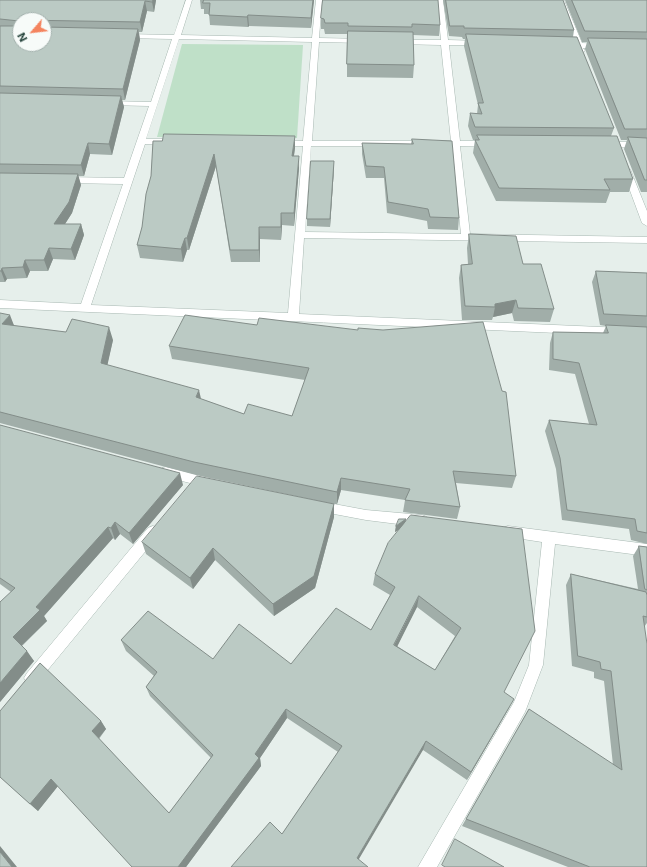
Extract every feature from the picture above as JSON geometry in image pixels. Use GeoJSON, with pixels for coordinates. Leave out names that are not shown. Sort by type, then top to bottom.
{"type":"FeatureCollection","features":[{"type":"Feature","properties":{"kind":"street"},"geometry":{"type":"LineString","coordinates":[[86,308],[189,0]]}},
{"type":"Feature","properties":{"kind":"street"},"geometry":{"type":"LineString","coordinates":[[293,317],[319,0]]}},
{"type":"Feature","properties":{"kind":"street"},"geometry":{"type":"LineString","coordinates":[[440,0],[466,237]]}},
{"type":"Feature","properties":{"kind":"street"},"geometry":{"type":"LineString","coordinates":[[561,0],[584,59]]}},
{"type":"Feature","properties":{"kind":"street"},"geometry":{"type":"LineString","coordinates":[[114,36],[369,41]]}},
{"type":"Feature","properties":{"kind":"street"},"geometry":{"type":"LineString","coordinates":[[392,41],[492,44]]}},
{"type":"Feature","properties":{"kind":"street"},"geometry":{"type":"LineString","coordinates":[[555,45],[609,46]]}},
{"type":"Feature","properties":{"kind":"street"},"geometry":{"type":"LineString","coordinates":[[100,102],[154,104]]}},
{"type":"Feature","properties":{"kind":"street"},"geometry":{"type":"LineString","coordinates":[[142,142],[181,142]]}},
{"type":"Feature","properties":{"kind":"street"},"geometry":{"type":"LineString","coordinates":[[268,142],[502,144]]}},
{"type":"Feature","properties":{"kind":"street"},"geometry":{"type":"LineString","coordinates":[[594,145],[618,148],[647,145]]}},
{"type":"Feature","properties":{"kind":"street"},"geometry":{"type":"LineString","coordinates":[[618,148],[647,224]]}},
{"type":"Feature","properties":{"kind":"street"},"geometry":{"type":"LineString","coordinates":[[53,180],[128,181]]}},
{"type":"Feature","properties":{"kind":"street"},"geometry":{"type":"LineString","coordinates":[[300,234],[647,240]]}},
{"type":"Feature","properties":{"kind":"street"},"geometry":{"type":"LineString","coordinates":[[0,304],[647,333]]}},
{"type":"Feature","properties":{"kind":"street"},"geometry":{"type":"LineString","coordinates":[[151,469],[219,485]]}},
{"type":"Feature","properties":{"kind":"street"},"geometry":{"type":"LineString","coordinates":[[186,493],[196,480]]}},
{"type":"Feature","properties":{"kind":"street"},"geometry":{"type":"LineString","coordinates":[[303,503],[366,515],[434,523]]}},
{"type":"Feature","properties":{"kind":"street"},"geometry":{"type":"LineString","coordinates":[[25,686],[161,523]]}},
{"type":"Feature","properties":{"kind":"street"},"geometry":{"type":"LineString","coordinates":[[495,531],[647,550]]}},
{"type":"Feature","properties":{"kind":"street"},"geometry":{"type":"LineString","coordinates":[[427,867],[520,707],[531,681],[536,665],[549,538]]}},
{"type":"Feature","properties":{"kind":"green space"},"geometry":{"type":"Polygon","coordinates":[[[182,44],[303,45],[297,138],[157,137],[182,44]]]}},
{"type":"Feature","properties":{"kind":"building"},"geometry":{"type":"Polygon","coordinates":[[[0,0],[153,0],[152,2],[145,1],[140,22],[52,21],[52,12],[12,12],[12,20],[0,19],[0,0]]]}},
{"type":"Feature","properties":{"kind":"building"},"geometry":{"type":"Polygon","coordinates":[[[204,0],[313,0],[311,18],[209,15],[210,3],[203,3],[204,0]]]}},
{"type":"Feature","properties":{"kind":"building"},"geometry":{"type":"Polygon","coordinates":[[[323,0],[438,0],[440,25],[412,24],[412,27],[348,26],[348,23],[325,23],[324,19],[321,18],[323,0]]]}},
{"type":"Feature","properties":{"kind":"building"},"geometry":{"type":"Polygon","coordinates":[[[446,0],[563,0],[574,30],[464,28],[464,26],[450,26],[446,0]]]}},
{"type":"Feature","properties":{"kind":"building"},"geometry":{"type":"Polygon","coordinates":[[[572,0],[647,0],[647,32],[585,31],[572,0]]]}},
{"type":"Feature","properties":{"kind":"building"},"geometry":{"type":"Polygon","coordinates":[[[0,26],[12,26],[12,52],[52,52],[52,27],[138,29],[123,89],[0,86],[0,26]]]}},
{"type":"Feature","properties":{"kind":"building"},"geometry":{"type":"Polygon","coordinates":[[[348,31],[413,32],[414,65],[347,64],[348,31]]]}},
{"type":"Feature","properties":{"kind":"building"},"geometry":{"type":"Polygon","coordinates":[[[466,34],[577,37],[614,128],[475,127],[470,113],[482,114],[478,103],[483,103],[466,34]]]}},
{"type":"Feature","properties":{"kind":"building"},"geometry":{"type":"Polygon","coordinates":[[[588,38],[647,39],[647,129],[625,129],[588,38]]]}},
{"type":"Feature","properties":{"kind":"building"},"geometry":{"type":"Polygon","coordinates":[[[0,93],[121,96],[109,144],[88,143],[81,165],[0,164],[0,93]]]}},
{"type":"Feature","properties":{"kind":"building"},"geometry":{"type":"Polygon","coordinates":[[[164,134],[295,136],[292,156],[299,156],[294,213],[281,213],[281,227],[259,227],[259,250],[230,250],[214,154],[187,238],[185,238],[181,249],[137,245],[142,227],[146,194],[151,176],[153,141],[162,141],[164,134]]]}},
{"type":"Feature","properties":{"kind":"building"},"geometry":{"type":"Polygon","coordinates":[[[477,135],[617,136],[633,179],[604,179],[610,190],[499,188],[475,140],[479,140],[477,135]]]}},
{"type":"Feature","properties":{"kind":"building"},"geometry":{"type":"Polygon","coordinates":[[[628,137],[647,138],[647,180],[645,180],[628,137]]]}},
{"type":"Feature","properties":{"kind":"building"},"geometry":{"type":"Polygon","coordinates":[[[412,139],[452,141],[459,218],[430,217],[428,209],[388,202],[384,167],[366,166],[362,143],[413,144],[412,139]]]}},
{"type":"Feature","properties":{"kind":"building"},"geometry":{"type":"Polygon","coordinates":[[[311,161],[334,161],[330,219],[307,219],[311,161]]]}},
{"type":"Feature","properties":{"kind":"building"},"geometry":{"type":"Polygon","coordinates":[[[0,173],[78,174],[69,202],[54,224],[81,224],[71,249],[49,248],[44,260],[25,260],[23,267],[2,268],[0,271],[0,173]]]}},
{"type":"Feature","properties":{"kind":"building"},"geometry":{"type":"Polygon","coordinates":[[[469,234],[516,236],[523,264],[541,264],[554,309],[518,308],[516,300],[495,304],[495,307],[465,306],[461,265],[472,264],[469,234]]]}},
{"type":"Feature","properties":{"kind":"building"},"geometry":{"type":"Polygon","coordinates":[[[596,271],[647,273],[647,316],[604,314],[596,271]]]}},
{"type":"Feature","properties":{"kind":"building"},"geometry":{"type":"Polygon","coordinates":[[[0,313],[10,315],[2,324],[66,332],[72,319],[109,327],[101,363],[199,390],[196,397],[244,414],[248,404],[292,416],[309,368],[169,346],[185,315],[257,325],[259,318],[358,330],[358,328],[383,330],[483,322],[502,391],[506,392],[516,476],[453,471],[460,507],[405,500],[410,489],[341,478],[337,492],[194,462],[0,412],[0,313]]]}},
{"type":"Feature","properties":{"kind":"building"},"geometry":{"type":"Polygon","coordinates":[[[606,325],[647,327],[647,533],[637,531],[635,519],[567,510],[560,458],[549,420],[597,425],[579,363],[553,359],[553,332],[608,333],[606,325]]]}},
{"type":"Feature","properties":{"kind":"building"},"geometry":{"type":"Polygon","coordinates":[[[0,425],[180,473],[129,533],[115,522],[111,528],[108,527],[36,607],[40,610],[13,637],[27,651],[0,683],[0,602],[15,588],[0,578],[0,425]]]}},
{"type":"Feature","properties":{"kind":"building"},"geometry":{"type":"Polygon","coordinates":[[[197,476],[334,504],[314,576],[273,604],[213,548],[190,578],[142,542],[197,476]]]}},
{"type":"Feature","properties":{"kind":"building"},"geometry":{"type":"Polygon","coordinates":[[[411,515],[522,529],[535,631],[504,692],[514,699],[471,772],[426,741],[357,858],[368,867],[231,867],[270,822],[282,834],[342,746],[286,709],[255,754],[259,758],[178,867],[132,867],[51,779],[30,804],[0,777],[0,711],[40,663],[101,721],[92,731],[169,813],[213,755],[146,687],[157,672],[121,640],[148,611],[213,659],[239,624],[291,664],[336,608],[371,630],[395,587],[375,574],[388,543],[411,515]],[[419,596],[394,645],[435,670],[461,628],[419,596]]]}},
{"type":"Feature","properties":{"kind":"building"},"geometry":{"type":"Polygon","coordinates":[[[399,519],[406,519],[396,526],[399,519]]]}},
{"type":"Feature","properties":{"kind":"building"},"geometry":{"type":"Polygon","coordinates":[[[639,546],[647,547],[647,590],[645,589],[639,546]]]}},
{"type":"Feature","properties":{"kind":"building"},"geometry":{"type":"Polygon","coordinates":[[[571,574],[646,592],[647,595],[647,617],[643,616],[647,644],[647,867],[590,867],[466,819],[529,709],[622,770],[611,671],[601,669],[600,662],[578,656],[571,574]]]}},
{"type":"Feature","properties":{"kind":"building"},"geometry":{"type":"Polygon","coordinates":[[[455,839],[504,867],[445,867],[442,865],[455,839]]]}},
{"type":"Feature","properties":{"kind":"building"},"geometry":{"type":"Polygon","coordinates":[[[0,852],[12,867],[0,867],[0,852]]]}}]}
